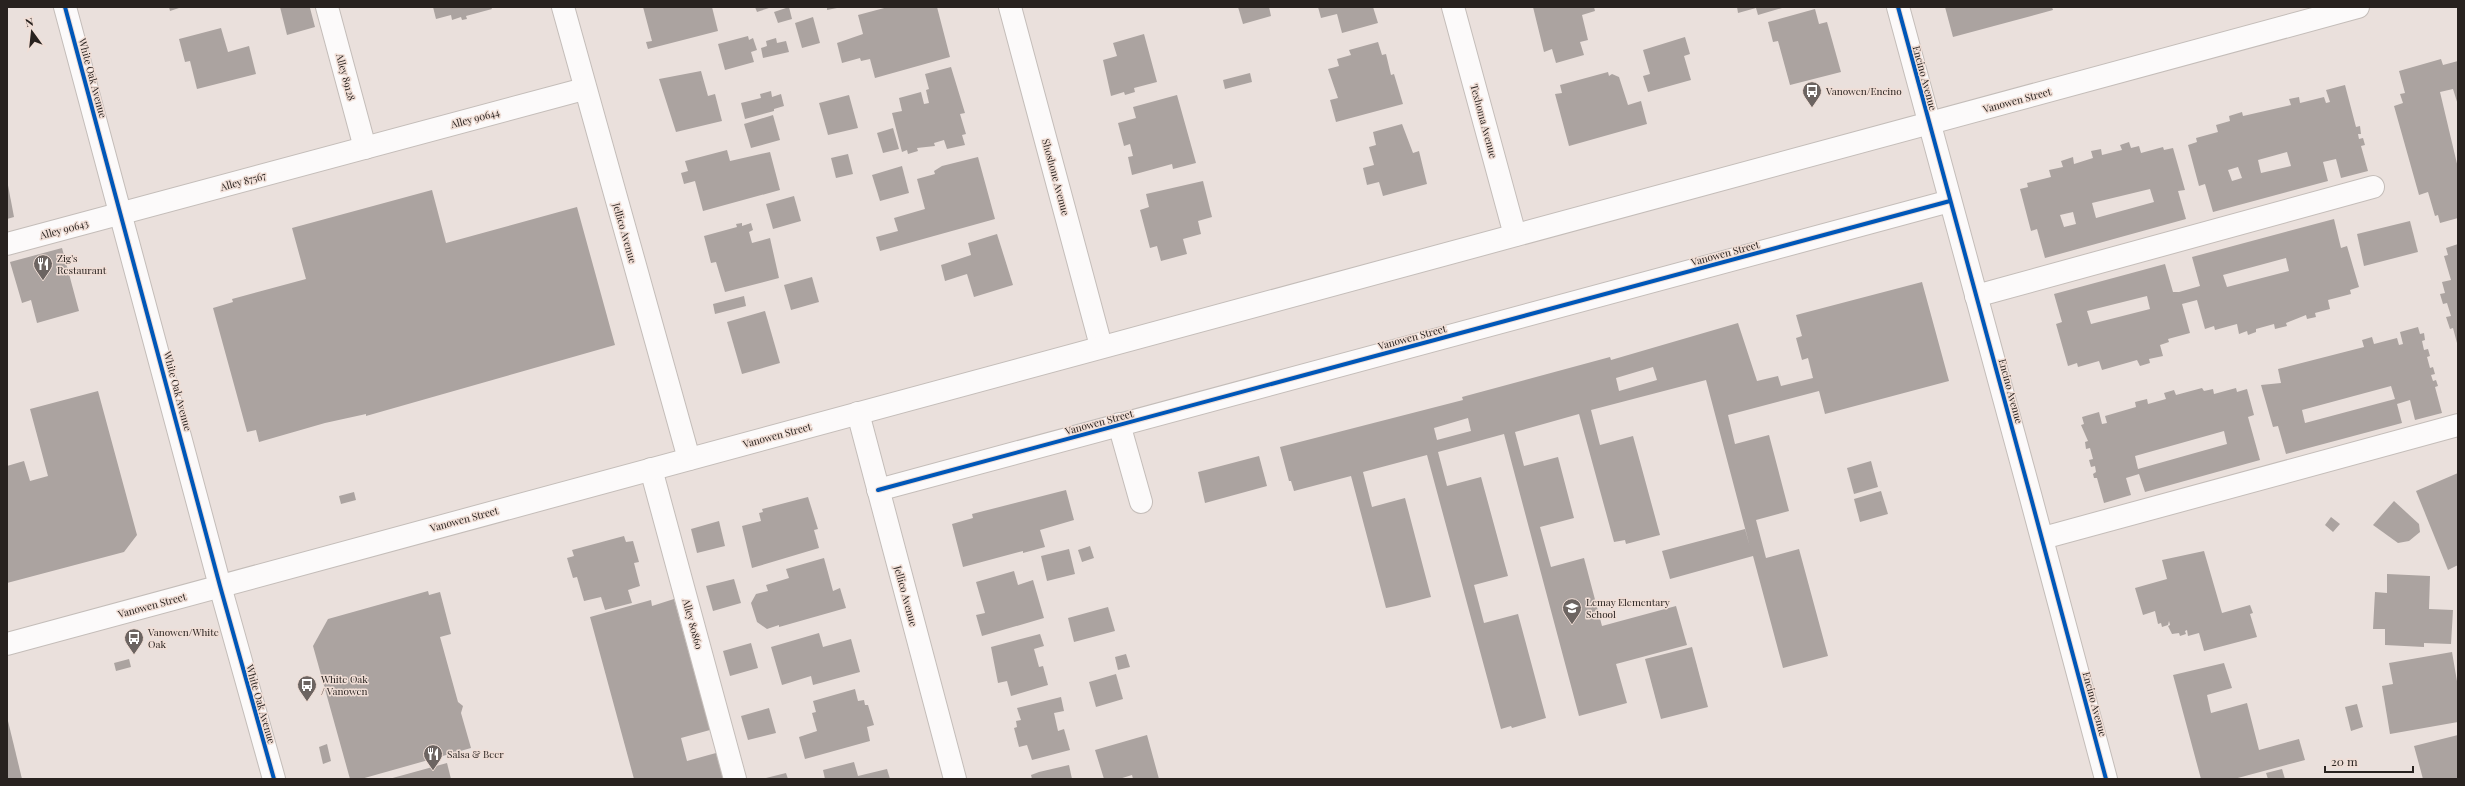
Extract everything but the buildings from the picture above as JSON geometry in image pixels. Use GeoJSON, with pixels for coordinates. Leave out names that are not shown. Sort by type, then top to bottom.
{"type":"FeatureCollection","features":[{"type":"Feature","properties":{"kind":"street","name":"White Oak Avenue"},"geometry":{"type":"LineString","coordinates":[[65,7],[220,586],[274,779]]}},
{"type":"Feature","properties":{"kind":"street","name":"Alley 89128"},"geometry":{"type":"LineString","coordinates":[[327,7],[365,148]]}},
{"type":"Feature","properties":{"kind":"street","name":"Jellico Avenue"},"geometry":{"type":"LineString","coordinates":[[562,7],[689,459]]}},
{"type":"Feature","properties":{"kind":"street","name":"Shoshone Avenue"},"geometry":{"type":"LineString","coordinates":[[1010,7],[1101,346]]}},
{"type":"Feature","properties":{"kind":"street","name":"Texhoma Avenue"},"geometry":{"type":"LineString","coordinates":[[1453,7],[1514,235]]}},
{"type":"Feature","properties":{"kind":"street","name":"Encino Avenue"},"geometry":{"type":"LineString","coordinates":[[1898,7],[2043,538],[2106,779]]}},
{"type":"Feature","properties":{"kind":"street","name":"Vanowen Street"},"geometry":{"type":"LineString","coordinates":[[7,644],[1101,346],[2358,7]]}},
{"type":"Feature","properties":{"kind":"street","name":"Alley 90644"},"geometry":{"type":"LineString","coordinates":[[365,148],[584,89]]}},
{"type":"Feature","properties":{"kind":"street","name":"Alley 87567"},"geometry":{"type":"LineString","coordinates":[[121,213],[365,148]]}},
{"type":"Feature","properties":{"kind":"street"},"geometry":{"type":"LineString","coordinates":[[1976,296],[2373,187]]}},
{"type":"Feature","properties":{"kind":"street","name":"Vanowen Street"},"geometry":{"type":"LineString","coordinates":[[878,490],[1950,201]]}},
{"type":"Feature","properties":{"kind":"street","name":"Alley 90643"},"geometry":{"type":"LineString","coordinates":[[7,244],[121,213]]}},
{"type":"Feature","properties":{"kind":"street","name":"Jellico Avenue"},"geometry":{"type":"LineString","coordinates":[[858,413],[955,779]]}},
{"type":"Feature","properties":{"kind":"street"},"geometry":{"type":"LineString","coordinates":[[1119,424],[1141,502]]}},
{"type":"Feature","properties":{"kind":"street"},"geometry":{"type":"LineString","coordinates":[[2043,538],[2458,425]]}},
{"type":"Feature","properties":{"kind":"street","name":"Alley 80860"},"geometry":{"type":"LineString","coordinates":[[651,469],[735,779]]}},
{"type":"Feature","properties":{"kind":"cycle path"},"geometry":{"type":"LineString","coordinates":[[65,7],[220,586],[274,779]]}},
{"type":"Feature","properties":{"kind":"cycle path"},"geometry":{"type":"LineString","coordinates":[[1898,7],[2106,779]]}},
{"type":"Feature","properties":{"kind":"cycle path"},"geometry":{"type":"LineString","coordinates":[[878,490],[1950,201]]}},
{"type":"Feature","properties":{"kind":"place","name":"Vanowen/Encino"},"geometry":{"type":"Point","coordinates":[1812,108]}},
{"type":"Feature","properties":{"kind":"place","name":"Zig's Restaurant"},"geometry":{"type":"Point","coordinates":[43,281]}},
{"type":"Feature","properties":{"kind":"place","name":"Lemay Elementary School"},"geometry":{"type":"Point","coordinates":[1572,625]}},
{"type":"Feature","properties":{"kind":"place","name":"Vanowen/White Oak"},"geometry":{"type":"Point","coordinates":[134,655]}},
{"type":"Feature","properties":{"kind":"place","name":"White Oak / Vanowen"},"geometry":{"type":"Point","coordinates":[307,702]}},
{"type":"Feature","properties":{"kind":"place","name":"Salsa & Beer"},"geometry":{"type":"Point","coordinates":[433,771]}}]}
